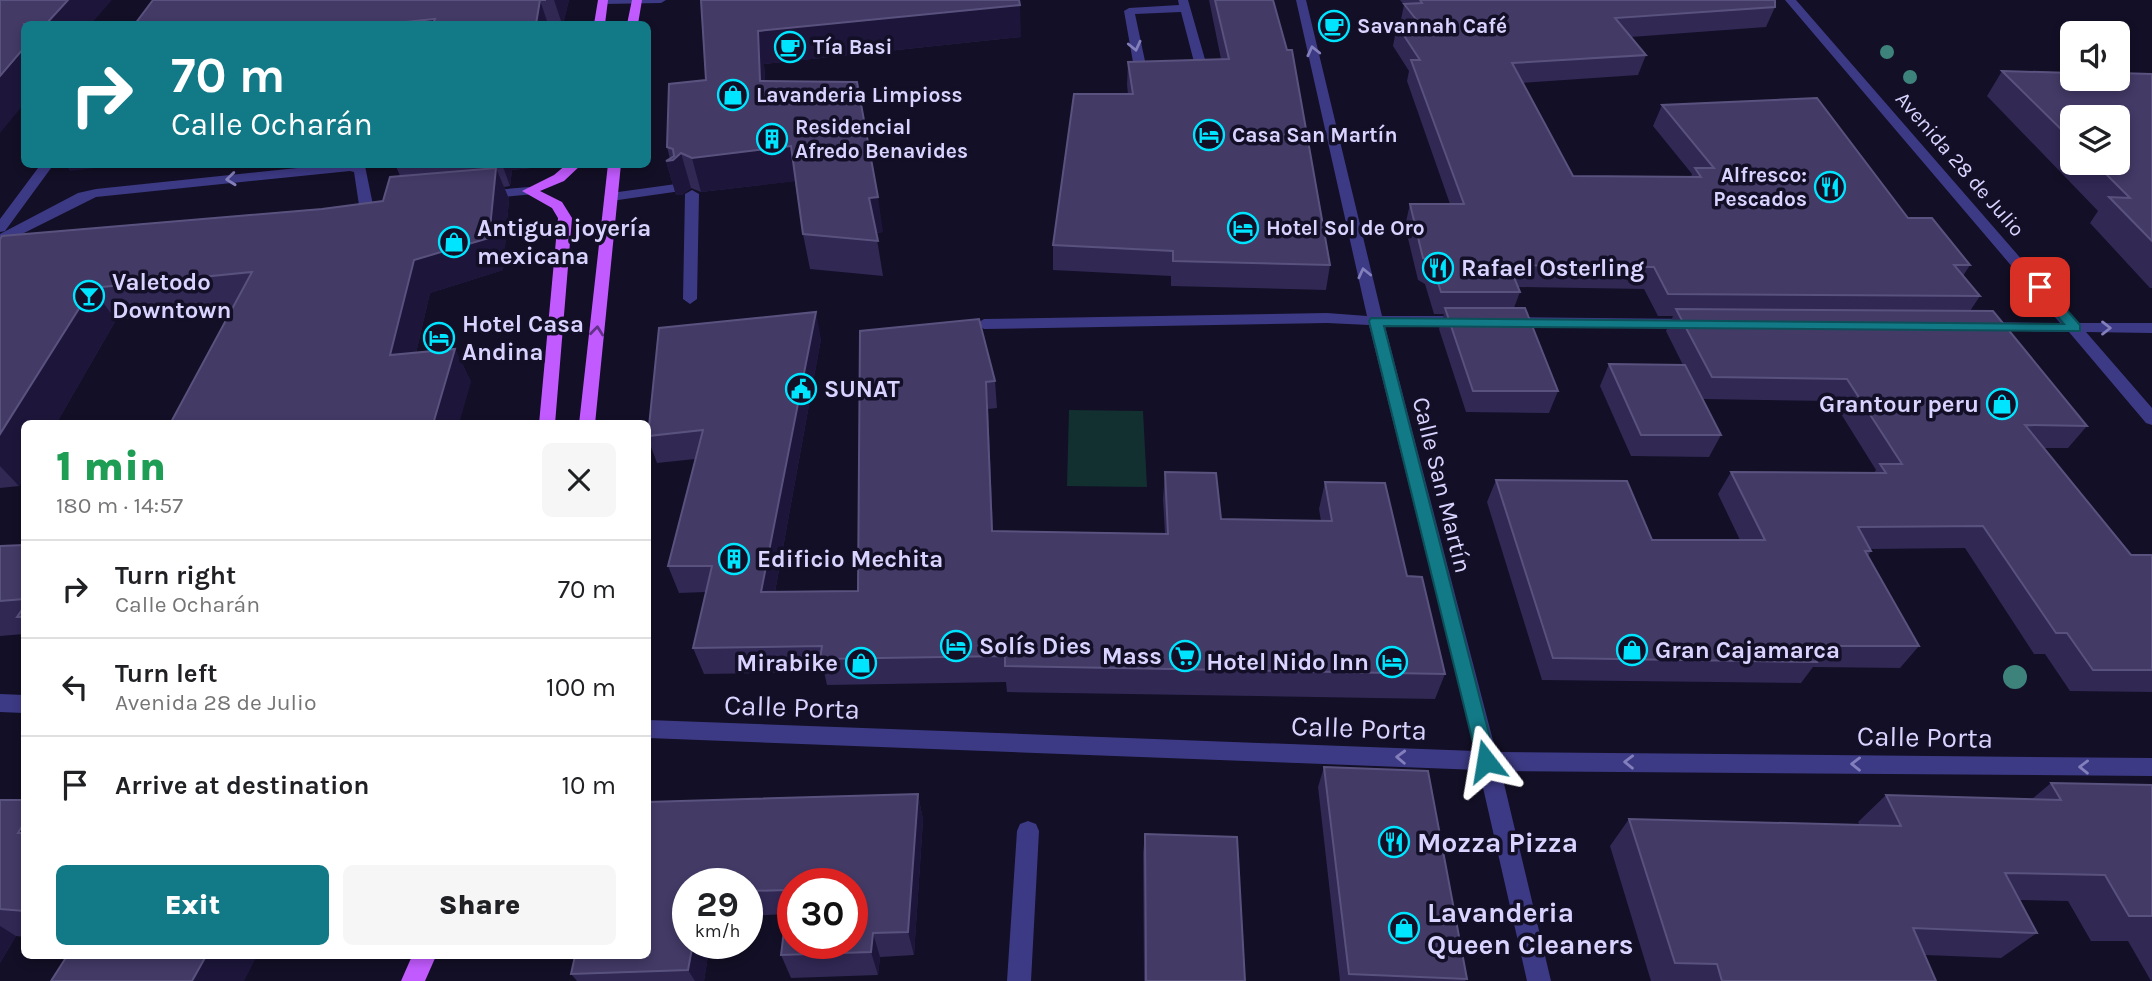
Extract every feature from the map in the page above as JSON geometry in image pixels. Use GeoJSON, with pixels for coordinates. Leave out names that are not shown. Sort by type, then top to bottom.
{"type":"FeatureCollection","features":[{"type":"Feature","properties":{"kind":"main road"},"geometry":{"type":"LineString","coordinates":[[634,21],[637,0]]}},
{"type":"Feature","properties":{"kind":"main road"},"geometry":{"type":"LineString","coordinates":[[600,21],[603,1]]}},
{"type":"Feature","properties":{"kind":"main road"},"geometry":{"type":"LineString","coordinates":[[529,191],[559,178],[571,168]]}},
{"type":"Feature","properties":{"kind":"main road"},"geometry":{"type":"LineString","coordinates":[[587,420],[615,168]]}},
{"type":"Feature","properties":{"kind":"main road"},"geometry":{"type":"LineString","coordinates":[[529,191],[557,205],[565,218],[547,420]]}},
{"type":"Feature","properties":{"kind":"main road"},"geometry":{"type":"LineString","coordinates":[[413,981],[423,959]]}},
{"type":"Feature","properties":{"kind":"street"},"geometry":{"type":"LineString","coordinates":[[603,1],[661,0]]}},
{"type":"Feature","properties":{"kind":"street","name":"Calle San Martín"},"geometry":{"type":"LineString","coordinates":[[1301,0],[1376,321],[1502,818],[1539,981]]}},
{"type":"Feature","properties":{"kind":"street","name":"Avenida 28 de Julio"},"geometry":{"type":"LineString","coordinates":[[1790,0],[2152,419]]}},
{"type":"Feature","properties":{"kind":"street"},"geometry":{"type":"LineString","coordinates":[[1184,4],[1200,63],[1194,67],[1147,69],[1139,62],[1129,11],[1184,4]]}},
{"type":"Feature","properties":{"kind":"street"},"geometry":{"type":"LineString","coordinates":[[1,235],[45,168]]}},
{"type":"Feature","properties":{"kind":"street"},"geometry":{"type":"LineString","coordinates":[[1,235],[83,196],[96,193],[340,168]]}},
{"type":"Feature","properties":{"kind":"street"},"geometry":{"type":"LineString","coordinates":[[355,168],[360,169],[366,205]]}},
{"type":"Feature","properties":{"kind":"street"},"geometry":{"type":"LineString","coordinates":[[611,197],[676,188]]}},
{"type":"Feature","properties":{"kind":"street"},"geometry":{"type":"LineString","coordinates":[[475,196],[529,191]]}},
{"type":"Feature","properties":{"kind":"street"},"geometry":{"type":"LineString","coordinates":[[690,299],[692,194]]}},
{"type":"Feature","properties":{"kind":"street"},"geometry":{"type":"LineString","coordinates":[[1,235],[45,234]]}},
{"type":"Feature","properties":{"kind":"street"},"geometry":{"type":"LineString","coordinates":[[984,324],[1327,318],[1376,321],[1716,324]]}},
{"type":"Feature","properties":{"kind":"street"},"geometry":{"type":"LineString","coordinates":[[1965,327],[2152,328]]}},
{"type":"Feature","properties":{"kind":"street"},"geometry":{"type":"LineString","coordinates":[[0,703],[21,704]]}},
{"type":"Feature","properties":{"kind":"street","name":"Calle Porta"},"geometry":{"type":"LineString","coordinates":[[651,729],[1486,761],[2152,767]]}},
{"type":"Feature","properties":{"kind":"street"},"geometry":{"type":"LineString","coordinates":[[1019,981],[1028,831]]}},
{"type":"Feature","properties":{"kind":"green space"},"geometry":{"type":"Polygon","coordinates":[[[1069,410],[1143,411],[1147,487],[1067,486],[1069,410]]]}},
{"type":"Feature","properties":{"kind":"building"},"geometry":{"type":"Polygon","coordinates":[[[0,0],[68,0],[49,21],[21,21],[21,52],[0,76],[0,0]]]}},
{"type":"Feature","properties":{"kind":"building"},"geometry":{"type":"Polygon","coordinates":[[[153,0],[540,0],[536,21],[137,21],[153,0]]]}},
{"type":"Feature","properties":{"kind":"building"},"geometry":{"type":"Polygon","coordinates":[[[701,0],[1019,0],[1020,5],[758,31],[760,81],[857,82],[878,197],[869,198],[878,241],[803,234],[791,146],[692,158],[681,153],[673,160],[666,161],[674,156],[673,149],[667,147],[669,84],[706,80],[701,0]]]}},
{"type":"Feature","properties":{"kind":"building"},"geometry":{"type":"Polygon","coordinates":[[[1215,0],[1273,0],[1287,50],[1292,50],[1330,265],[1173,261],[1173,251],[1053,245],[1074,94],[1133,94],[1128,62],[1229,59],[1215,0]]]}},
{"type":"Feature","properties":{"kind":"building"},"geometry":{"type":"Polygon","coordinates":[[[1420,0],[1775,0],[1775,7],[1615,18],[1646,55],[1512,63],[1573,176],[1701,177],[1695,168],[1714,168],[1662,105],[1817,98],[1908,218],[1932,218],[1970,265],[1954,265],[1980,296],[1668,294],[1654,267],[1509,265],[1520,292],[1441,292],[1431,261],[1423,258],[1410,204],[1464,204],[1411,60],[1420,60],[1397,25],[1422,27],[1404,4],[1422,3],[1420,0]]]}},
{"type":"Feature","properties":{"kind":"building"},"geometry":{"type":"Polygon","coordinates":[[[2002,71],[2060,73],[2060,91],[2130,91],[2130,73],[2152,74],[2152,241],[2109,197],[2130,198],[2107,175],[2130,175],[2130,105],[2060,105],[2060,128],[2002,71]]]}},
{"type":"Feature","properties":{"kind":"building"},"geometry":{"type":"Polygon","coordinates":[[[496,168],[489,238],[414,260],[390,355],[455,349],[434,420],[172,420],[252,272],[92,288],[0,434],[2,236],[322,209],[383,201],[390,177],[496,168]]]}},
{"type":"Feature","properties":{"kind":"building"},"geometry":{"type":"Polygon","coordinates":[[[1445,308],[1525,308],[1558,391],[1473,391],[1445,308]]]}},
{"type":"Feature","properties":{"kind":"building"},"geometry":{"type":"Polygon","coordinates":[[[1676,309],[1993,311],[2087,426],[2025,425],[2131,555],[2152,555],[2152,670],[2093,670],[2067,633],[2056,633],[1983,526],[1858,527],[1871,551],[1865,551],[1919,646],[1809,646],[1817,662],[1553,658],[1496,480],[1627,481],[1652,540],[1765,540],[1731,472],[1886,473],[1880,464],[1902,464],[1847,379],[1712,377],[1676,309]]]}},
{"type":"Feature","properties":{"kind":"building"},"geometry":{"type":"Polygon","coordinates":[[[816,312],[761,592],[858,591],[860,331],[979,319],[995,381],[986,382],[992,531],[1168,534],[1165,472],[1216,473],[1221,519],[1332,521],[1325,482],[1385,483],[1407,576],[1422,577],[1445,674],[1005,666],[1005,656],[820,659],[822,646],[693,648],[712,566],[668,566],[703,430],[651,436],[650,420],[659,328],[816,312]]]}},
{"type":"Feature","properties":{"kind":"building"},"geometry":{"type":"Polygon","coordinates":[[[1609,364],[1685,365],[1721,435],[1641,435],[1609,364]]]}},
{"type":"Feature","properties":{"kind":"building"},"geometry":{"type":"Polygon","coordinates":[[[21,545],[21,599],[0,601],[0,546],[21,545]]]}},
{"type":"Feature","properties":{"kind":"building"},"geometry":{"type":"Polygon","coordinates":[[[1324,767],[1428,771],[1467,979],[1349,974],[1324,767]]]}},
{"type":"Feature","properties":{"kind":"building"},"geometry":{"type":"Polygon","coordinates":[[[2051,783],[2152,785],[2152,916],[2129,916],[2105,875],[2005,873],[2037,933],[1913,928],[1936,981],[1722,981],[1717,964],[1675,963],[1629,819],[1901,826],[1886,795],[2061,800],[2051,783]]]}},
{"type":"Feature","properties":{"kind":"building"},"geometry":{"type":"Polygon","coordinates":[[[918,794],[908,932],[873,933],[871,952],[868,952],[868,868],[777,868],[777,890],[763,891],[763,868],[672,868],[672,959],[690,959],[688,970],[571,974],[574,959],[651,959],[651,802],[918,794]]]}},
{"type":"Feature","properties":{"kind":"building"},"geometry":{"type":"Polygon","coordinates":[[[0,800],[21,800],[21,828],[18,833],[21,833],[21,911],[0,909],[0,800]]]}},
{"type":"Feature","properties":{"kind":"building"},"geometry":{"type":"Polygon","coordinates":[[[1145,834],[1237,837],[1245,981],[1146,981],[1145,834]]]}},
{"type":"Feature","properties":{"kind":"building"},"geometry":{"type":"Polygon","coordinates":[[[65,959],[204,959],[192,981],[51,981],[65,959]]]}},
{"type":"Feature","properties":{"kind":"place","name":"Savannah Café"},"geometry":{"type":"Point","coordinates":[1334,26]}},
{"type":"Feature","properties":{"kind":"place","name":"Tía Basi"},"geometry":{"type":"Point","coordinates":[790,47]}},
{"type":"Feature","properties":{"kind":"place","name":"Lavanderia Limpioss"},"geometry":{"type":"Point","coordinates":[733,95]}},
{"type":"Feature","properties":{"kind":"place","name":"Casa San Martín"},"geometry":{"type":"Point","coordinates":[1209,135]}},
{"type":"Feature","properties":{"kind":"place","name":"Residencial Afredo Benavides"},"geometry":{"type":"Point","coordinates":[772,139]}},
{"type":"Feature","properties":{"kind":"place","name":"Alfresco: Pescados"},"geometry":{"type":"Point","coordinates":[1830,187]}},
{"type":"Feature","properties":{"kind":"place","name":"Hotel Sol de Oro"},"geometry":{"type":"Point","coordinates":[1243,228]}},
{"type":"Feature","properties":{"kind":"place","name":"Antigua joyería mexicana"},"geometry":{"type":"Point","coordinates":[454,242]}},
{"type":"Feature","properties":{"kind":"place","name":"Rafael Osterling"},"geometry":{"type":"Point","coordinates":[1438,268]}},
{"type":"Feature","properties":{"kind":"place","name":"Valetodo Downtown"},"geometry":{"type":"Point","coordinates":[89,296]}},
{"type":"Feature","properties":{"kind":"place","name":"Hotel Casa Andina"},"geometry":{"type":"Point","coordinates":[439,338]}},
{"type":"Feature","properties":{"kind":"place","name":"SUNAT"},"geometry":{"type":"Point","coordinates":[801,389]}},
{"type":"Feature","properties":{"kind":"place","name":"Grantour peru"},"geometry":{"type":"Point","coordinates":[2002,404]}},
{"type":"Feature","properties":{"kind":"place","name":"Edificio Mechita"},"geometry":{"type":"Point","coordinates":[734,559]}},
{"type":"Feature","properties":{"kind":"place","name":"Solís Dies"},"geometry":{"type":"Point","coordinates":[956,646]}},
{"type":"Feature","properties":{"kind":"place","name":"Gran Cajamarca"},"geometry":{"type":"Point","coordinates":[1632,650]}},
{"type":"Feature","properties":{"kind":"place","name":"Mass"},"geometry":{"type":"Point","coordinates":[1185,656]}},
{"type":"Feature","properties":{"kind":"place","name":"Hotel Nido Inn"},"geometry":{"type":"Point","coordinates":[1392,662]}},
{"type":"Feature","properties":{"kind":"place","name":"Mirabike"},"geometry":{"type":"Point","coordinates":[861,663]}},
{"type":"Feature","properties":{"kind":"place","name":"Mozza Pizza"},"geometry":{"type":"Point","coordinates":[1394,842]}},
{"type":"Feature","properties":{"kind":"place","name":"Lavanderia Queen Cleaners"},"geometry":{"type":"Point","coordinates":[1404,928]}},
{"type":"Feature","properties":{"kind":"route"},"geometry":{"type":"LineString","coordinates":[[1486,761],[1376,321],[2075,328],[2040,287]]}}]}
